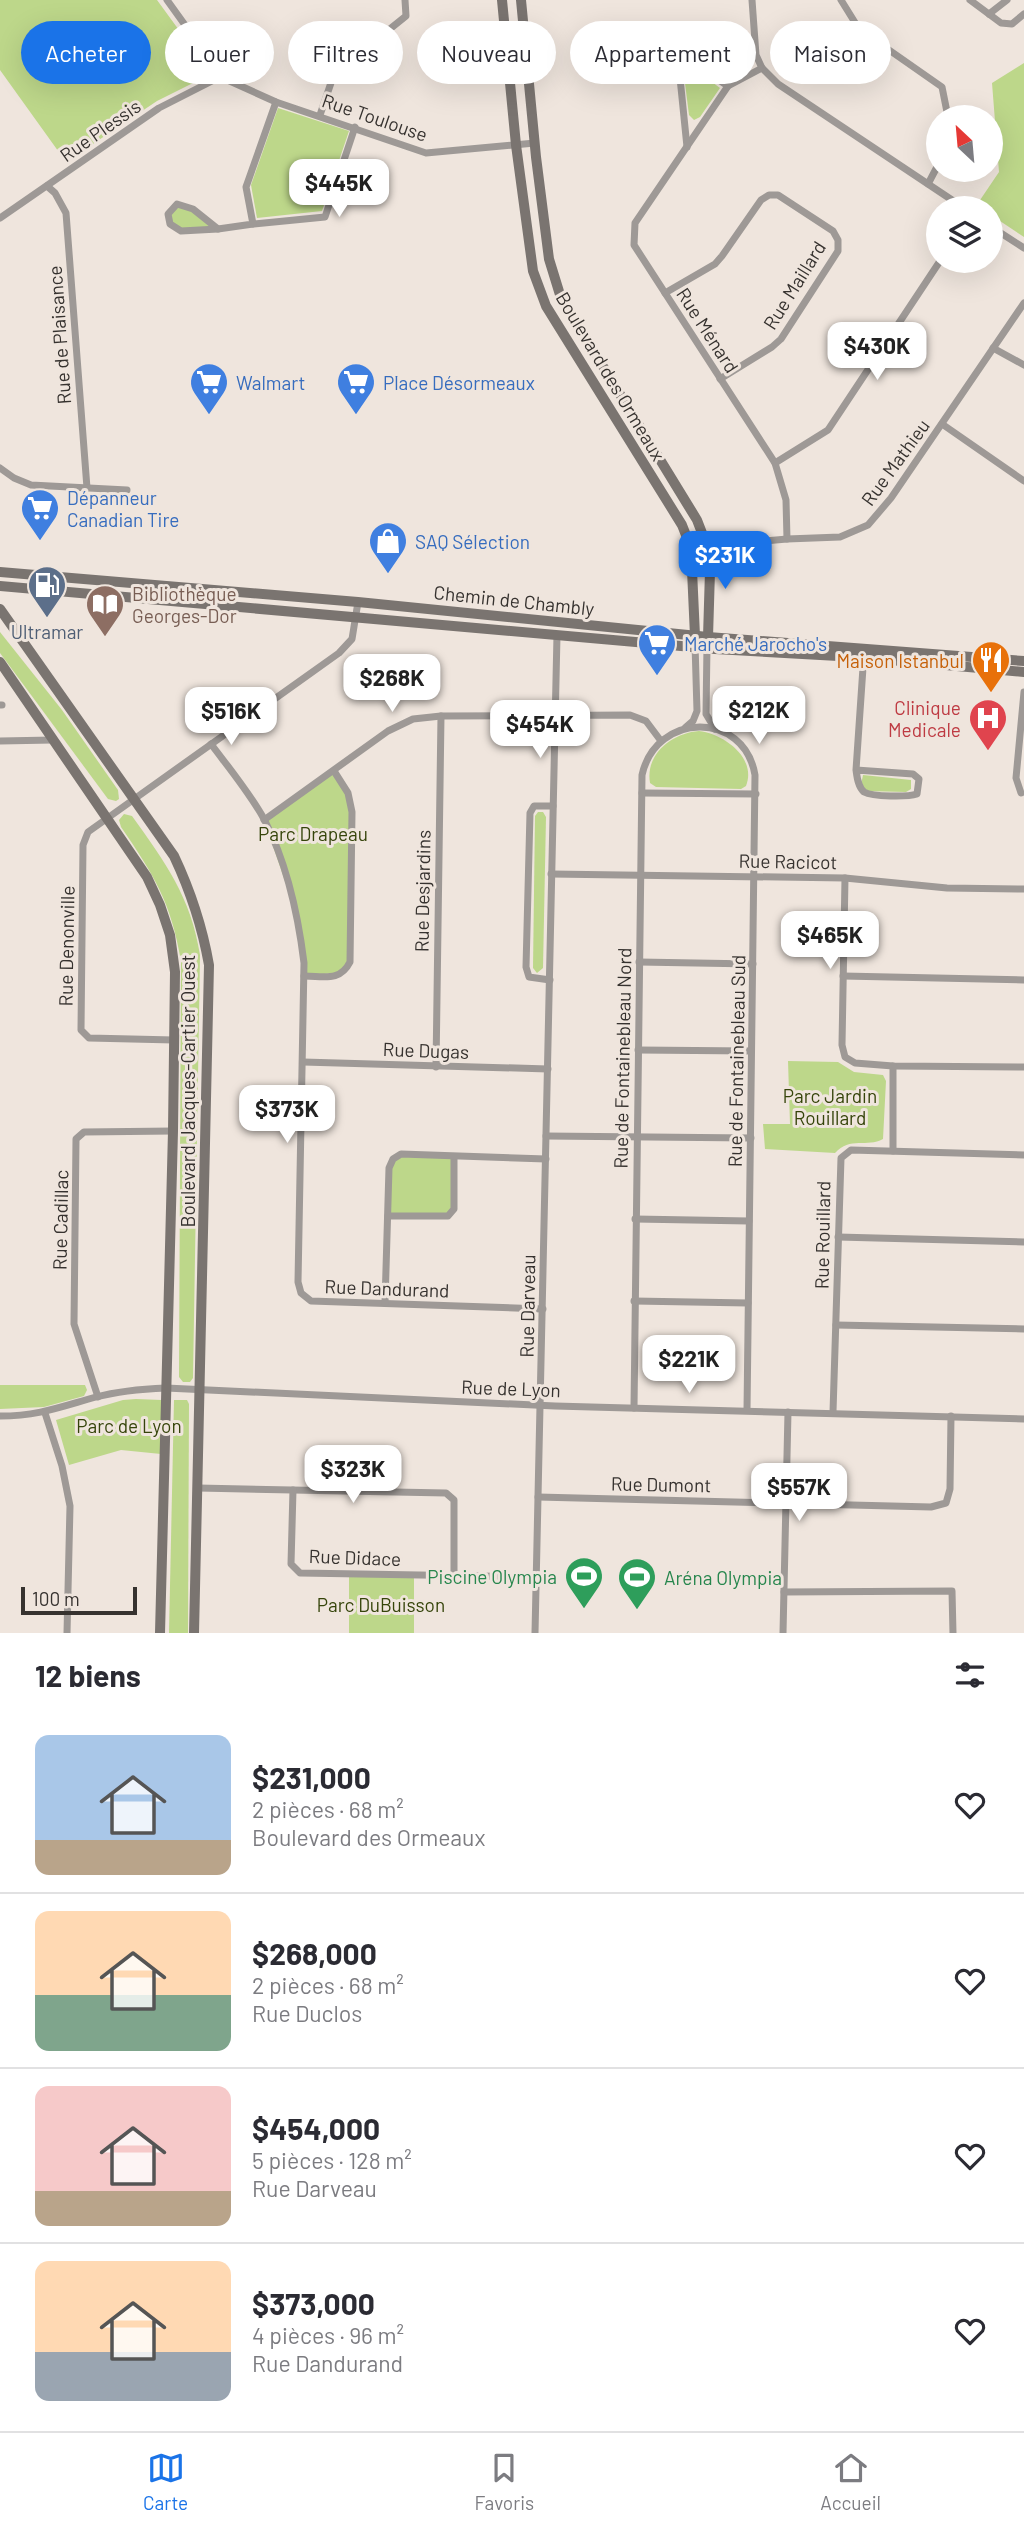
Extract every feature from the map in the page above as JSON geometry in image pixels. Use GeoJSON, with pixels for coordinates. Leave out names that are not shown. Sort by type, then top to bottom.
{"type":"FeatureCollection","features":[{"type":"Feature","properties":{"kind":"main road","name":"Boulevard des Ormeaux"},"geometry":{"type":"LineString","coordinates":[[502,0],[516,145],[533,271],[546,306],[677,517],[691,548],[695,641]]}},
{"type":"Feature","properties":{"kind":"main road","name":"Boulevard des Ormeaux"},"geometry":{"type":"LineString","coordinates":[[522,0],[550,266],[561,298],[697,520],[707,546],[710,571],[708,643]]}},
{"type":"Feature","properties":{"kind":"main road","name":"Chemin de Chambly"},"geometry":{"type":"LineString","coordinates":[[0,572],[358,602],[708,643],[1024,661]]}},
{"type":"Feature","properties":{"kind":"main road","name":"Chemin de Chambly"},"geometry":{"type":"LineString","coordinates":[[1,586],[557,635],[695,641]]}},
{"type":"Feature","properties":{"kind":"main road","name":"Boulevard Jacques-Cartier Ouest"},"geometry":{"type":"LineString","coordinates":[[0,609],[174,856],[192,894],[203,930],[209,965],[194,1633]]}},
{"type":"Feature","properties":{"kind":"main road","name":"Chemin de Chambly"},"geometry":{"type":"LineString","coordinates":[[864,653],[1024,672]]}},
{"type":"Feature","properties":{"kind":"main road","name":"Boulevard Jacques-Cartier Ouest"},"geometry":{"type":"LineString","coordinates":[[0,662],[147,877],[170,935],[175,972],[173,1131],[160,1633]]}},
{"type":"Feature","properties":{"kind":"street","name":"Rue Toulouse"},"geometry":{"type":"LineString","coordinates":[[167,0],[182,21]]}},
{"type":"Feature","properties":{"kind":"street"},"geometry":{"type":"LineString","coordinates":[[320,115],[334,74],[406,16],[405,0]]}},
{"type":"Feature","properties":{"kind":"street"},"geometry":{"type":"LineString","coordinates":[[752,0],[757,55],[762,68],[778,84],[946,196]]}},
{"type":"Feature","properties":{"kind":"street"},"geometry":{"type":"LineString","coordinates":[[841,0],[859,29],[942,87],[946,105]]}},
{"type":"Feature","properties":{"kind":"street"},"geometry":{"type":"LineString","coordinates":[[970,0],[1001,23],[1012,24],[1024,14]]}},
{"type":"Feature","properties":{"kind":"street"},"geometry":{"type":"LineString","coordinates":[[989,14],[1007,0]]}},
{"type":"Feature","properties":{"kind":"street"},"geometry":{"type":"LineString","coordinates":[[687,147],[679,68],[684,63],[692,62],[728,86]]}},
{"type":"Feature","properties":{"kind":"street","name":"Rue Ménard"},"geometry":{"type":"LineString","coordinates":[[762,68],[728,86],[635,223],[634,245],[775,463],[786,500],[787,539]]}},
{"type":"Feature","properties":{"kind":"street","name":"Rue Plessis"},"geometry":{"type":"LineString","coordinates":[[0,218],[159,108],[206,84]]}},
{"type":"Feature","properties":{"kind":"street","name":"Rue Toulouse"},"geometry":{"type":"LineString","coordinates":[[236,84],[276,102],[426,153],[535,143]]}},
{"type":"Feature","properties":{"kind":"street"},"geometry":{"type":"LineString","coordinates":[[253,224],[246,187],[276,102]]}},
{"type":"Feature","properties":{"kind":"street"},"geometry":{"type":"LineString","coordinates":[[218,229],[193,209],[177,204],[168,214],[170,224],[181,232],[218,229],[325,217],[355,127]]}},
{"type":"Feature","properties":{"kind":"street","name":"Rue de Plaisance"},"geometry":{"type":"LineString","coordinates":[[47,186],[55,193],[66,213],[87,488]]}},
{"type":"Feature","properties":{"kind":"street","name":"Rue Maillard"},"geometry":{"type":"LineString","coordinates":[[665,293],[715,264],[761,200],[769,195],[778,195],[832,231],[838,240],[838,251],[781,339],[720,379]]}},
{"type":"Feature","properties":{"kind":"street"},"geometry":{"type":"LineString","coordinates":[[1003,234],[1024,248]]}},
{"type":"Feature","properties":{"kind":"street"},"geometry":{"type":"LineString","coordinates":[[775,463],[828,430],[932,273]]}},
{"type":"Feature","properties":{"kind":"street","name":"Rue Mathieu"},"geometry":{"type":"LineString","coordinates":[[691,548],[840,537],[868,525],[891,498],[1024,303]]}},
{"type":"Feature","properties":{"kind":"street"},"geometry":{"type":"LineString","coordinates":[[993,348],[1024,365]]}},
{"type":"Feature","properties":{"kind":"street"},"geometry":{"type":"LineString","coordinates":[[943,424],[1024,481]]}},
{"type":"Feature","properties":{"kind":"street"},"geometry":{"type":"LineString","coordinates":[[0,468],[31,485],[127,490]]}},
{"type":"Feature","properties":{"kind":"street","name":"Rue Denonville"},"geometry":{"type":"LineString","coordinates":[[174,1040],[89,1038],[81,1030],[83,845],[88,832],[339,653],[352,639],[358,602]]}},
{"type":"Feature","properties":{"kind":"street","name":"Rue Darveau"},"geometry":{"type":"LineString","coordinates":[[536,1633],[557,635]]}},
{"type":"Feature","properties":{"kind":"street"},"geometry":{"type":"LineString","coordinates":[[264,820],[388,731],[413,719],[441,716],[634,716],[646,721],[661,741],[693,721],[696,711],[695,641]]}},
{"type":"Feature","properties":{"kind":"street"},"geometry":{"type":"LineString","coordinates":[[708,643],[706,714],[716,729]]}},
{"type":"Feature","properties":{"kind":"street"},"geometry":{"type":"LineString","coordinates":[[856,770],[913,774],[919,779],[918,794],[909,797],[867,793],[857,780],[856,770],[864,653]]}},
{"type":"Feature","properties":{"kind":"street"},"geometry":{"type":"LineString","coordinates":[[1021,793],[1016,778],[1024,692]]}},
{"type":"Feature","properties":{"kind":"street","name":"Rue Desjardins"},"geometry":{"type":"LineString","coordinates":[[436,1067],[441,716]]}},
{"type":"Feature","properties":{"kind":"street"},"geometry":{"type":"LineString","coordinates":[[684,729],[716,729]]}},
{"type":"Feature","properties":{"kind":"street","name":"Rue de Fontainebleau Sud"},"geometry":{"type":"LineString","coordinates":[[716,729],[732,736],[748,754],[755,775],[756,794],[747,1410]]}},
{"type":"Feature","properties":{"kind":"street"},"geometry":{"type":"LineString","coordinates":[[0,741],[53,740]]}},
{"type":"Feature","properties":{"kind":"street","name":"Rue de Fontainebleau Nord"},"geometry":{"type":"LineString","coordinates":[[634,1408],[642,775],[646,762],[661,741]]}},
{"type":"Feature","properties":{"kind":"street","name":"Rue Dandurand"},"geometry":{"type":"LineString","coordinates":[[211,744],[264,820],[281,861],[299,922],[304,976],[298,1282],[301,1293],[311,1301],[543,1308]]}},
{"type":"Feature","properties":{"kind":"street"},"geometry":{"type":"LineString","coordinates":[[304,976],[336,976],[345,972],[350,962],[352,813],[348,793],[334,771]]}},
{"type":"Feature","properties":{"kind":"street"},"geometry":{"type":"LineString","coordinates":[[642,793],[756,794]]}},
{"type":"Feature","properties":{"kind":"street"},"geometry":{"type":"LineString","coordinates":[[550,980],[531,978],[526,971],[530,813],[534,806],[553,806]]}},
{"type":"Feature","properties":{"kind":"street","name":"Rue Racicot"},"geometry":{"type":"LineString","coordinates":[[551,874],[845,878],[947,888],[1024,888]]}},
{"type":"Feature","properties":{"kind":"street"},"geometry":{"type":"LineString","coordinates":[[845,878],[842,1045],[845,1057],[855,1063],[894,1066],[1024,1067]]}},
{"type":"Feature","properties":{"kind":"street"},"geometry":{"type":"LineString","coordinates":[[639,962],[753,964]]}},
{"type":"Feature","properties":{"kind":"street"},"geometry":{"type":"LineString","coordinates":[[844,976],[1024,980]]}},
{"type":"Feature","properties":{"kind":"street"},"geometry":{"type":"LineString","coordinates":[[638,1049],[751,1051]]}},
{"type":"Feature","properties":{"kind":"street","name":"Rue Dugas"},"geometry":{"type":"LineString","coordinates":[[303,1062],[548,1069]]}},
{"type":"Feature","properties":{"kind":"street"},"geometry":{"type":"LineString","coordinates":[[893,1151],[894,1066]]}},
{"type":"Feature","properties":{"kind":"street","name":"Rue Cadillac"},"geometry":{"type":"LineString","coordinates":[[98,1397],[74,1324],[76,1139],[84,1132],[173,1131]]}},
{"type":"Feature","properties":{"kind":"street"},"geometry":{"type":"LineString","coordinates":[[546,1136],[751,1139]]}},
{"type":"Feature","properties":{"kind":"street","name":"Rue Rouillard"},"geometry":{"type":"LineString","coordinates":[[833,1412],[841,1158],[851,1150],[1024,1154]]}},
{"type":"Feature","properties":{"kind":"street"},"geometry":{"type":"LineString","coordinates":[[385,1303],[389,1168],[393,1158],[401,1154],[546,1159]]}},
{"type":"Feature","properties":{"kind":"street"},"geometry":{"type":"LineString","coordinates":[[388,1216],[448,1216],[454,1209],[454,1157]]}},
{"type":"Feature","properties":{"kind":"street"},"geometry":{"type":"LineString","coordinates":[[635,1219],[749,1221]]}},
{"type":"Feature","properties":{"kind":"street"},"geometry":{"type":"LineString","coordinates":[[838,1237],[1024,1242]]}},
{"type":"Feature","properties":{"kind":"street"},"geometry":{"type":"LineString","coordinates":[[634,1301],[748,1303]]}},
{"type":"Feature","properties":{"kind":"street"},"geometry":{"type":"LineString","coordinates":[[836,1325],[1024,1329]]}},
{"type":"Feature","properties":{"kind":"street","name":"Rue de Lyon"},"geometry":{"type":"LineString","coordinates":[[0,1416],[45,1413],[136,1389],[166,1388],[541,1406],[1024,1419]]}},
{"type":"Feature","properties":{"kind":"street"},"geometry":{"type":"LineString","coordinates":[[783,1633],[788,1412]]}},
{"type":"Feature","properties":{"kind":"street"},"geometry":{"type":"LineString","coordinates":[[45,1413],[70,1506],[67,1633]]}},
{"type":"Feature","properties":{"kind":"street","name":"Rue Dumont"},"geometry":{"type":"LineString","coordinates":[[538,1497],[931,1507],[946,1503],[950,1489],[951,1416]]}},
{"type":"Feature","properties":{"kind":"street"},"geometry":{"type":"LineString","coordinates":[[198,1488],[446,1493],[454,1500],[454,1574]]}},
{"type":"Feature","properties":{"kind":"street","name":"Rue Didace"},"geometry":{"type":"LineString","coordinates":[[293,1490],[291,1564],[300,1573],[536,1577]]}},
{"type":"Feature","properties":{"kind":"street"},"geometry":{"type":"LineString","coordinates":[[784,1592],[952,1591],[953,1633]]}},
{"type":"Feature","properties":{"kind":"green space"},"geometry":{"type":"Polygon","coordinates":[[[0,0],[157,0],[172,21],[165,21],[165,84],[191,84],[157,101],[66,162],[0,70],[0,0]]]}},
{"type":"Feature","properties":{"kind":"green space"},"geometry":{"type":"Polygon","coordinates":[[[1024,63],[1024,237],[1003,223],[1003,196],[983,196],[992,182],[1003,182],[1003,105],[994,105],[992,83],[1024,63]]]}},
{"type":"Feature","properties":{"kind":"green space"},"geometry":{"type":"Polygon","coordinates":[[[685,84],[715,84],[720,88],[700,117],[694,120],[689,115],[685,84]]]}},
{"type":"Feature","properties":{"kind":"green space"},"geometry":{"type":"Polygon","coordinates":[[[278,108],[349,131],[322,211],[257,218],[251,185],[278,108]]]}},
{"type":"Feature","properties":{"kind":"green space"},"geometry":{"type":"Polygon","coordinates":[[[178,206],[192,210],[213,227],[181,230],[172,223],[170,215],[178,206]]]}},
{"type":"Feature","properties":{"kind":"green space"},"geometry":{"type":"Polygon","coordinates":[[[0,632],[62,710],[118,790],[119,799],[108,799],[0,653],[0,632]]]}},
{"type":"Feature","properties":{"kind":"green space"},"geometry":{"type":"Polygon","coordinates":[[[699,731],[728,742],[743,757],[747,766],[746,786],[741,789],[656,787],[650,783],[656,754],[679,736],[699,731]]]}},
{"type":"Feature","properties":{"kind":"green space","name":"Parc Drapeau"},"geometry":{"type":"Polygon","coordinates":[[[334,771],[348,793],[352,812],[350,962],[345,972],[304,976],[299,922],[264,820],[334,771]]]}},
{"type":"Feature","properties":{"kind":"green space"},"geometry":{"type":"Polygon","coordinates":[[[863,775],[911,780],[911,789],[906,792],[865,791],[861,785],[863,775]]]}},
{"type":"Feature","properties":{"kind":"green space"},"geometry":{"type":"Polygon","coordinates":[[[538,812],[543,812],[546,817],[543,968],[537,973],[533,968],[535,816],[538,812]]]}},
{"type":"Feature","properties":{"kind":"green space"},"geometry":{"type":"Polygon","coordinates":[[[124,814],[132,816],[175,881],[190,915],[200,955],[193,1378],[190,1382],[183,1382],[179,1377],[181,961],[172,922],[160,890],[121,827],[119,820],[124,814]]]}},
{"type":"Feature","properties":{"kind":"green space","name":"Parc Jardin Rouillard"},"geometry":{"type":"Polygon","coordinates":[[[788,1061],[838,1062],[854,1072],[883,1075],[886,1081],[883,1139],[871,1143],[853,1143],[835,1153],[765,1149],[763,1124],[790,1124],[788,1061]]]}},
{"type":"Feature","properties":{"kind":"green space"},"geometry":{"type":"Polygon","coordinates":[[[401,1154],[454,1157],[454,1209],[448,1216],[388,1216],[389,1168],[401,1154]]]}},
{"type":"Feature","properties":{"kind":"green space"},"geometry":{"type":"Polygon","coordinates":[[[0,1385],[85,1385],[87,1390],[84,1396],[44,1407],[0,1409],[0,1385]]]}},
{"type":"Feature","properties":{"kind":"green space","name":"Parc de Lyon"},"geometry":{"type":"Polygon","coordinates":[[[123,1400],[162,1400],[161,1454],[121,1450],[69,1465],[56,1420],[123,1400]]]}},
{"type":"Feature","properties":{"kind":"green space"},"geometry":{"type":"Polygon","coordinates":[[[174,1400],[187,1400],[189,1404],[188,1633],[169,1633],[174,1400]]]}},
{"type":"Feature","properties":{"kind":"green space","name":"Parc DuBuisson"},"geometry":{"type":"Polygon","coordinates":[[[349,1574],[414,1575],[414,1633],[349,1633],[349,1574]]]}},
{"type":"Feature","properties":{"kind":"place","name":"Walmart"},"geometry":{"type":"Point","coordinates":[209,416]}},
{"type":"Feature","properties":{"kind":"place","name":"Place Désormeaux"},"geometry":{"type":"Point","coordinates":[356,416]}},
{"type":"Feature","properties":{"kind":"place","name":"Dépanneur Canadian Tire"},"geometry":{"type":"Point","coordinates":[40,542]}},
{"type":"Feature","properties":{"kind":"place","name":"SAQ Sélection"},"geometry":{"type":"Point","coordinates":[388,575]}},
{"type":"Feature","properties":{"kind":"place","name":"Ultramar"},"geometry":{"type":"Point","coordinates":[47,619]}},
{"type":"Feature","properties":{"kind":"place","name":"Bibliothèque Georges-Dor"},"geometry":{"type":"Point","coordinates":[105,638]}},
{"type":"Feature","properties":{"kind":"place","name":"Marché Jarocho's"},"geometry":{"type":"Point","coordinates":[657,677]}},
{"type":"Feature","properties":{"kind":"place","name":"Maison Istanbul"},"geometry":{"type":"Point","coordinates":[991,694]}},
{"type":"Feature","properties":{"kind":"place","name":"Clinique Medicale"},"geometry":{"type":"Point","coordinates":[988,752]}},
{"type":"Feature","properties":{"kind":"place","name":"Piscine Olympia"},"geometry":{"type":"Point","coordinates":[584,1610]}},
{"type":"Feature","properties":{"kind":"place","name":"Aréna Olympia"},"geometry":{"type":"Point","coordinates":[637,1611]}}]}
